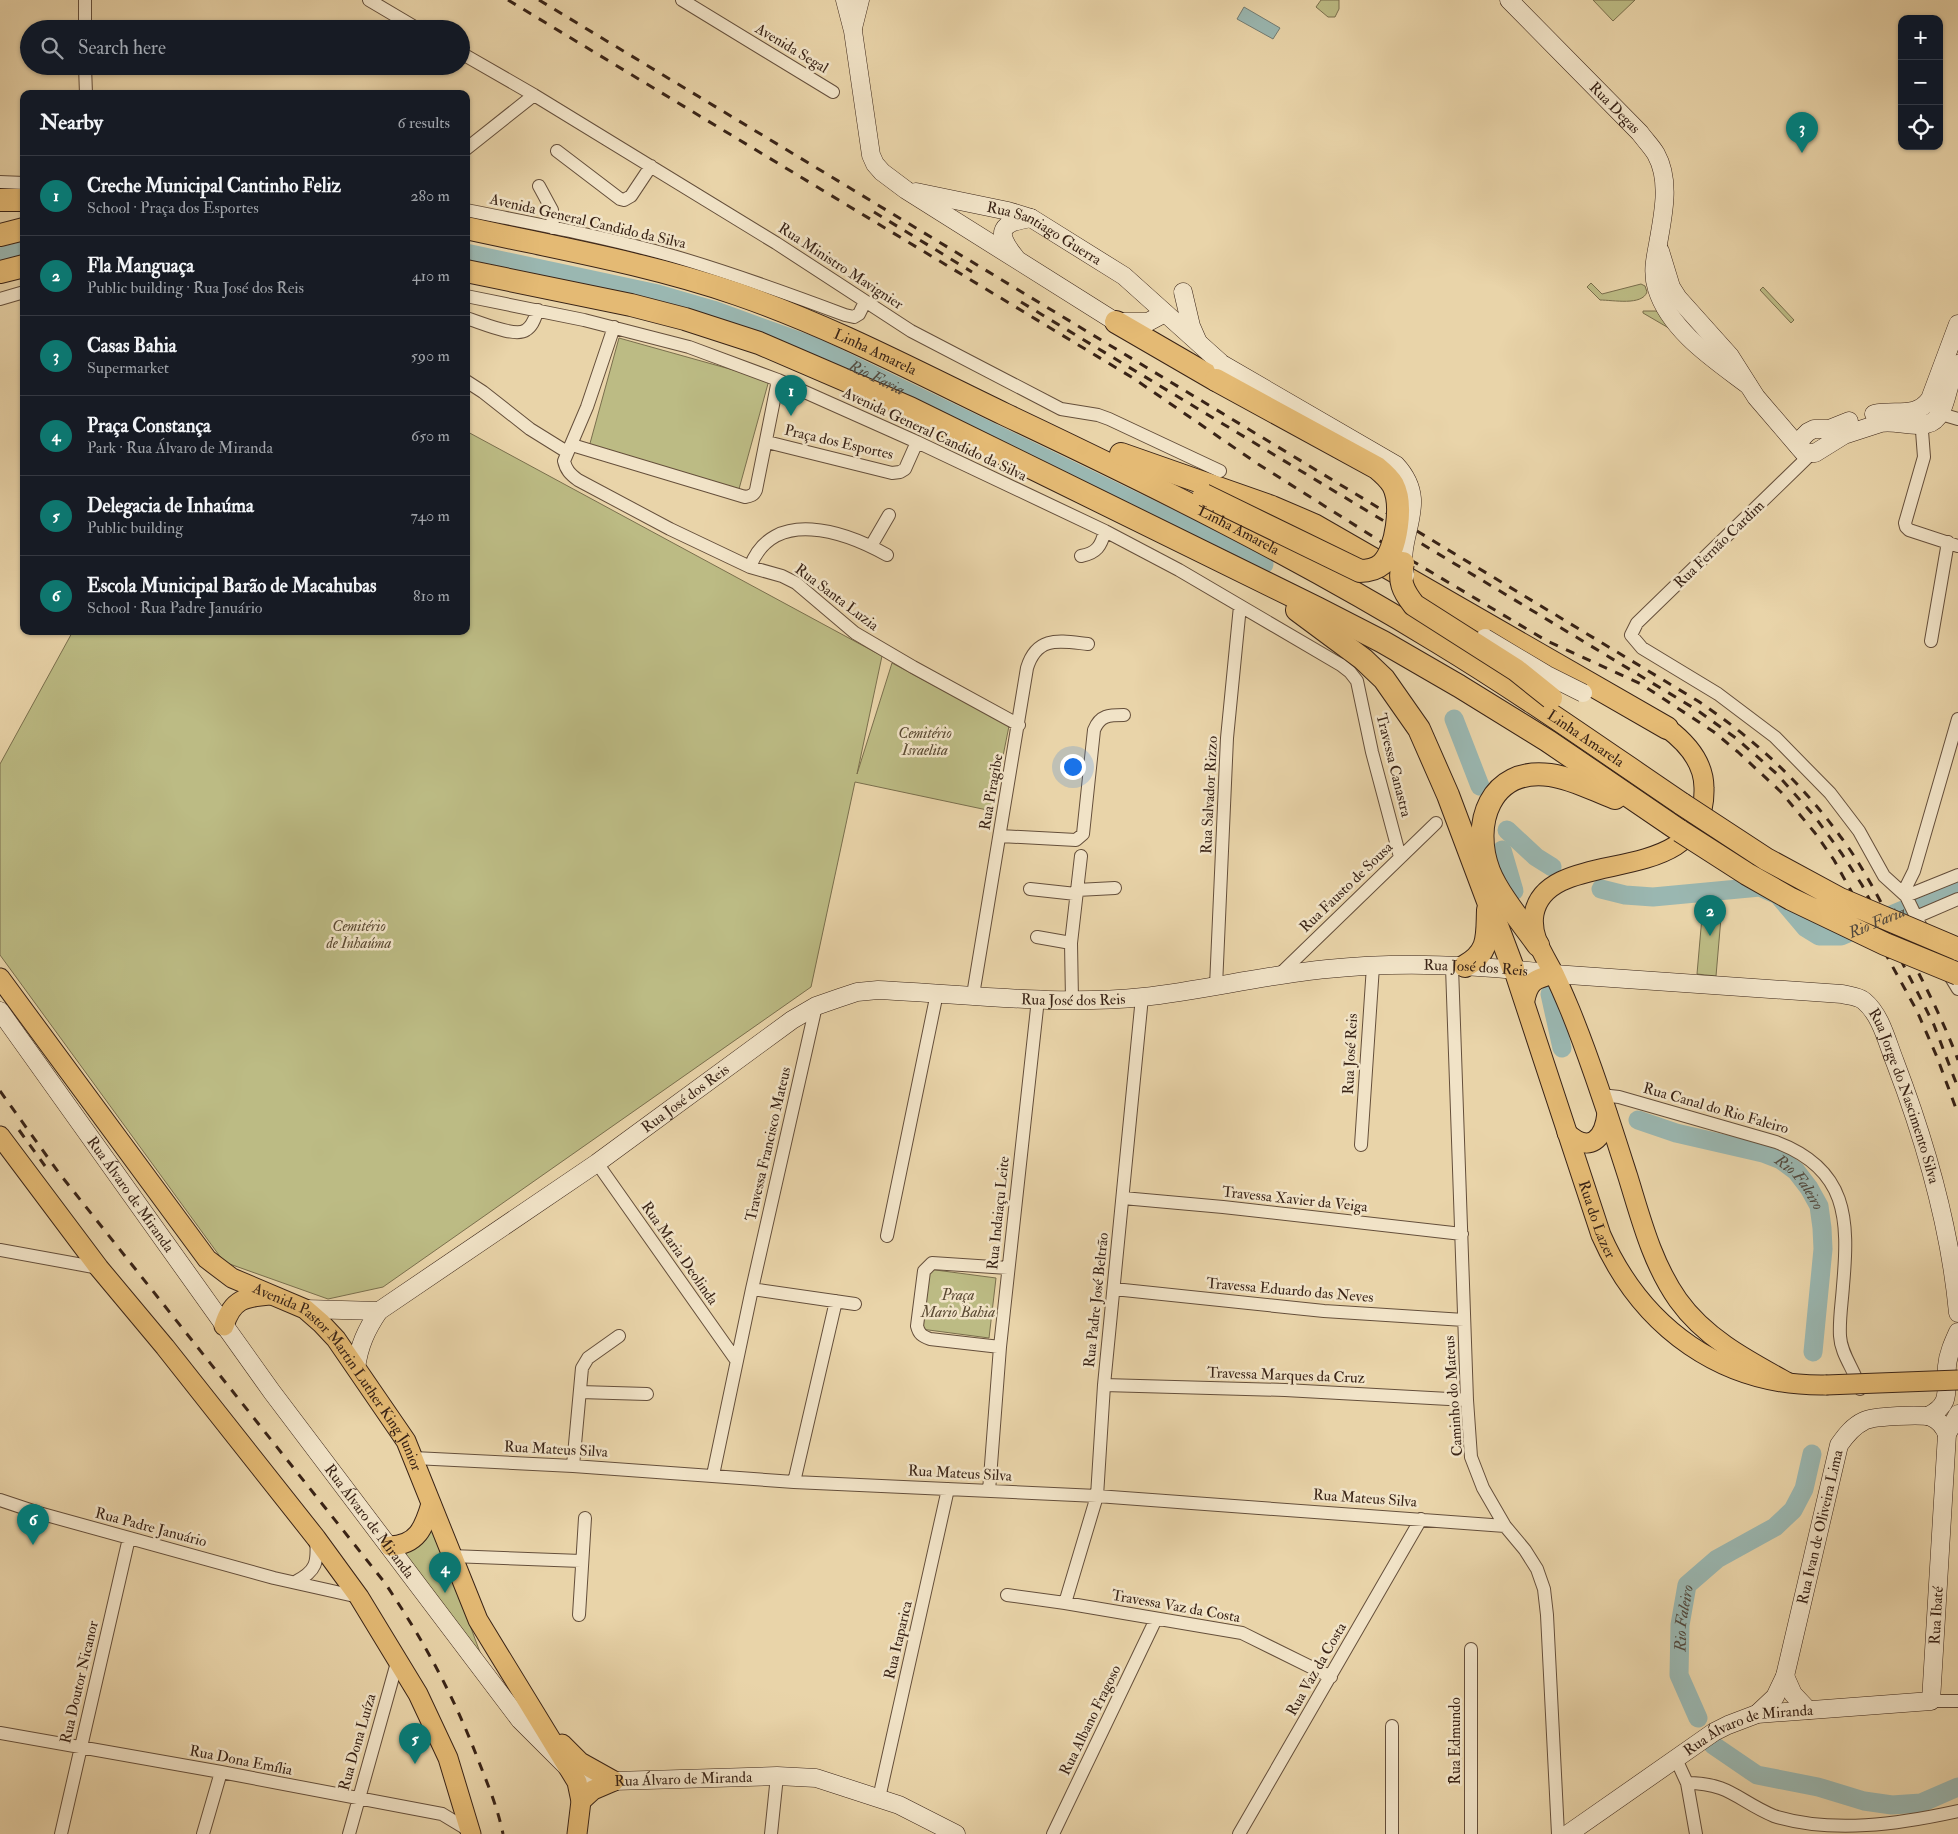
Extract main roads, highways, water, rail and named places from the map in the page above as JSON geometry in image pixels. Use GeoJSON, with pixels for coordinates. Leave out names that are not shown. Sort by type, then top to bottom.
{"type":"FeatureCollection","features":[{"type":"Feature","properties":{"kind":"highway"},"geometry":{"type":"LineString","coordinates":[[0,200],[20,200]]}},
{"type":"Feature","properties":{"kind":"highway","name":"Linha Amarela"},"geometry":{"type":"LineString","coordinates":[[470,229],[613,260],[720,288],[770,306],[825,328],[1101,460],[1298,561],[1438,642],[1534,703],[1766,859],[1840,899],[1947,952]]}},
{"type":"Feature","properties":{"kind":"highway"},"geometry":{"type":"LineString","coordinates":[[0,235],[20,230]]}},
{"type":"Feature","properties":{"kind":"highway"},"geometry":{"type":"LineString","coordinates":[[0,272],[20,267]]}},
{"type":"Feature","properties":{"kind":"highway","name":"Linha Amarela"},"geometry":{"type":"LineString","coordinates":[[470,271],[631,305],[685,319],[759,343],[910,408],[1383,642],[1548,741],[1644,808],[1748,874],[1799,903],[1868,937],[1958,974]]}},
{"type":"Feature","properties":{"kind":"highway"},"geometry":{"type":"LineString","coordinates":[[927,376],[984,393],[1121,454],[1360,571],[1369,571],[1383,563],[1393,544],[1399,508],[1397,495],[1387,476],[1377,468],[1219,372],[1116,322]]}},
{"type":"Feature","properties":{"kind":"highway"},"geometry":{"type":"LineString","coordinates":[[1121,454],[1272,506],[1314,525],[1667,728]]}},
{"type":"Feature","properties":{"kind":"highway"},"geometry":{"type":"LineString","coordinates":[[1403,563],[1400,572],[1401,584],[1414,605],[1516,670],[1551,698],[1629,768]]}},
{"type":"Feature","properties":{"kind":"highway"},"geometry":{"type":"LineString","coordinates":[[1241,571],[1363,659],[1384,679],[1402,702],[1423,737],[1448,795],[1513,968]]}},
{"type":"Feature","properties":{"kind":"highway"},"geometry":{"type":"LineString","coordinates":[[1538,944],[1499,889],[1490,873],[1484,855],[1482,829],[1488,805],[1495,795],[1504,785],[1516,778],[1530,775],[1550,775],[1572,781],[1644,808]]}},
{"type":"Feature","properties":{"kind":"highway"},"geometry":{"type":"LineString","coordinates":[[1459,966],[1477,959],[1485,947],[1488,902]]}},
{"type":"Feature","properties":{"kind":"main road","name":"Rua do Lazer"},"geometry":{"type":"LineString","coordinates":[[1667,728],[1691,749],[1700,768],[1705,798],[1700,817],[1682,841],[1658,854],[1638,862],[1571,876],[1548,890],[1539,902],[1534,914],[1534,926],[1538,944],[1554,974],[1570,1012],[1601,1095],[1656,1259],[1664,1277],[1679,1301],[1700,1325],[1715,1338],[1746,1359],[1787,1382]]}},
{"type":"Feature","properties":{"kind":"main road","name":"Rua do Lazer"},"geometry":{"type":"LineString","coordinates":[[1513,968],[1601,1235],[1625,1279],[1651,1312],[1682,1340],[1719,1363],[1759,1378],[1826,1385],[1958,1380]]}},
{"type":"Feature","properties":{"kind":"main road"},"geometry":{"type":"LineString","coordinates":[[1525,1000],[1530,985],[1535,980],[1554,974]]}},
{"type":"Feature","properties":{"kind":"main road","name":"Avenida Pastor Martin Luther King Junior"},"geometry":{"type":"LineString","coordinates":[[0,978],[207,1259],[232,1278],[305,1309],[331,1334],[406,1441],[478,1620],[576,1782],[581,1801],[577,1834]]}},
{"type":"Feature","properties":{"kind":"main road"},"geometry":{"type":"LineString","coordinates":[[1567,1132],[1575,1140],[1584,1143],[1595,1141],[1605,1128],[1607,1114]]}},
{"type":"Feature","properties":{"kind":"main road"},"geometry":{"type":"LineString","coordinates":[[0,1136],[100,1268],[316,1538],[359,1597],[418,1694],[448,1758],[471,1832]]}},
{"type":"Feature","properties":{"kind":"main road"},"geometry":{"type":"LineString","coordinates":[[224,1326],[228,1314],[240,1300],[271,1294]]}},
{"type":"Feature","properties":{"kind":"main road"},"geometry":{"type":"LineString","coordinates":[[390,1546],[401,1546],[420,1532],[426,1522],[431,1504]]}},
{"type":"Feature","properties":{"kind":"main road"},"geometry":{"type":"LineString","coordinates":[[539,1718],[580,1762],[614,1781],[593,1790],[581,1801]]}},
{"type":"Feature","properties":{"kind":"water"},"geometry":{"type":"Polygon","coordinates":[[[1244,7],[1280,28],[1273,39],[1237,19],[1244,7]]]}},
{"type":"Feature","properties":{"kind":"waterway","name":"Rio Faria"},"geometry":{"type":"LineString","coordinates":[[0,257],[20,252]]}},
{"type":"Feature","properties":{"kind":"waterway","name":"Rio Faria"},"geometry":{"type":"LineString","coordinates":[[470,254],[658,294],[713,310],[815,347],[1264,564]]}},
{"type":"Feature","properties":{"kind":"waterway","name":"Rio Faria"},"geometry":{"type":"LineString","coordinates":[[1454,719],[1480,786]]}},
{"type":"Feature","properties":{"kind":"waterway","name":"Rio Faria"},"geometry":{"type":"LineString","coordinates":[[1507,830],[1536,857],[1552,867]]}},
{"type":"Feature","properties":{"kind":"waterway","name":"Rio Faleiro"},"geometry":{"type":"LineString","coordinates":[[1502,850],[1514,891]]}},
{"type":"Feature","properties":{"kind":"waterway","name":"Rio Faria"},"geometry":{"type":"LineString","coordinates":[[1601,889],[1625,895],[1653,897],[1760,887],[1778,895],[1806,928],[1819,936],[1841,936],[1958,887]]}},
{"type":"Feature","properties":{"kind":"waterway","name":"Rio Faleiro"},"geometry":{"type":"LineString","coordinates":[[1550,994],[1562,1048]]}},
{"type":"Feature","properties":{"kind":"waterway","name":"Rio Faleiro"},"geometry":{"type":"LineString","coordinates":[[1638,1120],[1676,1133],[1763,1153],[1781,1160],[1796,1171],[1809,1188],[1819,1206],[1823,1249],[1813,1352]]}},
{"type":"Feature","properties":{"kind":"waterway","name":"Rio Faleiro"},"geometry":{"type":"LineString","coordinates":[[1698,1718],[1679,1675],[1680,1625],[1687,1585],[1717,1559],[1775,1527],[1793,1510],[1804,1489],[1812,1454]]}},
{"type":"Feature","properties":{"kind":"waterway","name":"Rio Faleiro"},"geometry":{"type":"LineString","coordinates":[[1713,1745],[1757,1775],[1818,1787],[1864,1801],[1892,1805],[1921,1803],[1958,1787]]}},
{"type":"Feature","properties":{"kind":"railway"},"geometry":{"type":"LineString","coordinates":[[508,0],[1133,378],[1258,464],[1399,553],[1547,641],[1641,684],[1714,732],[1781,792],[1815,833],[1834,860],[1917,1011],[1937,1057],[1958,1114]]}},
{"type":"Feature","properties":{"kind":"railway"},"geometry":{"type":"LineString","coordinates":[[539,0],[1698,701],[1718,715],[1757,746],[1792,779],[1825,816],[1848,847],[1871,884],[1914,965],[1938,1012],[1958,1060]]}},
{"type":"Feature","properties":{"kind":"railway"},"geometry":{"type":"LineString","coordinates":[[874,212],[972,272]]}},
{"type":"Feature","properties":{"kind":"railway"},"geometry":{"type":"LineString","coordinates":[[1021,302],[1697,710],[1737,739],[1777,774],[1815,817],[1862,885],[1934,1025],[1958,1088]]}},
{"type":"Feature","properties":{"kind":"railway"},"geometry":{"type":"LineString","coordinates":[[0,1091],[59,1173],[385,1583],[425,1648],[459,1714],[489,1788],[503,1834]]}},
{"type":"Feature","properties":{"kind":"railway"},"geometry":{"type":"LineString","coordinates":[[19,1130],[45,1166]]}},
{"type":"Feature","properties":{"kind":"place","name":"Casas Bahia"},"geometry":{"type":"Point","coordinates":[1802,153]}},
{"type":"Feature","properties":{"kind":"place","name":"Creche Municipal Cantinho Feliz"},"geometry":{"type":"Point","coordinates":[791,416]}},
{"type":"Feature","properties":{"kind":"place","name":"Fla Manguaça"},"geometry":{"type":"Point","coordinates":[1710,936]}},
{"type":"Feature","properties":{"kind":"place","name":"Escola Municipal Barão de Macahubas"},"geometry":{"type":"Point","coordinates":[33,1545]}},
{"type":"Feature","properties":{"kind":"place","name":"Praça Constança"},"geometry":{"type":"Point","coordinates":[445,1593]}},
{"type":"Feature","properties":{"kind":"place","name":"Delegacia de Inhaúma"},"geometry":{"type":"Point","coordinates":[415,1764]}},
{"type":"Feature","properties":{"kind":"park label","name":"Cemitério Israelita"},"geometry":{"type":"Point","coordinates":[925,742]}},
{"type":"Feature","properties":{"kind":"park label","name":"Cemitério de Inhaúma"},"geometry":{"type":"Point","coordinates":[359,934]}},
{"type":"Feature","properties":{"kind":"park label","name":"Praça Mario Bahia"},"geometry":{"type":"Point","coordinates":[958,1304]}}]}
